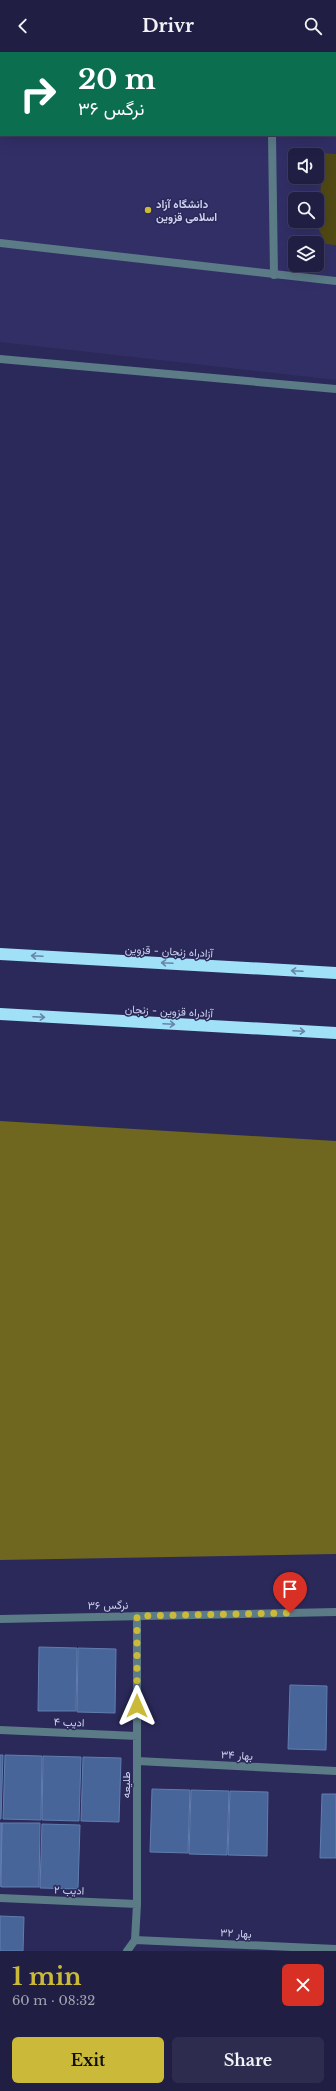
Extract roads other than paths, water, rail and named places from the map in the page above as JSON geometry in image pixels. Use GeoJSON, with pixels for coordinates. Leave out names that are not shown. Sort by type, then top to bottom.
{"type":"FeatureCollection","features":[{"type":"Feature","properties":{"kind":"highway","name":"آزادراه زنجان - قزوین"},"geometry":{"type":"LineString","coordinates":[[0,954],[336,973]]}},
{"type":"Feature","properties":{"kind":"highway","name":"آزادراه قزوین - زنجان"},"geometry":{"type":"LineString","coordinates":[[0,1014],[336,1033]]}},
{"type":"Feature","properties":{"kind":"street"},"geometry":{"type":"LineString","coordinates":[[272,136],[274,275]]}},
{"type":"Feature","properties":{"kind":"street"},"geometry":{"type":"LineString","coordinates":[[0,243],[336,281]]}},
{"type":"Feature","properties":{"kind":"street"},"geometry":{"type":"LineString","coordinates":[[0,359],[336,389]]}},
{"type":"Feature","properties":{"kind":"street","name":"نرگس ۳۶"},"geometry":{"type":"LineString","coordinates":[[0,1619],[336,1612]]}},
{"type":"Feature","properties":{"kind":"street","name":"طلیعه"},"geometry":{"type":"LineString","coordinates":[[135,1940],[137,1904],[137,1616]]}},
{"type":"Feature","properties":{"kind":"street","name":"ادیب ۴"},"geometry":{"type":"LineString","coordinates":[[0,1730],[137,1736]]}},
{"type":"Feature","properties":{"kind":"street","name":"بهار ۳۴"},"geometry":{"type":"LineString","coordinates":[[137,1761],[336,1771]]}},
{"type":"Feature","properties":{"kind":"street","name":"ادیب ۲"},"geometry":{"type":"LineString","coordinates":[[0,1898],[137,1904]]}},
{"type":"Feature","properties":{"kind":"street"},"geometry":{"type":"LineString","coordinates":[[127,1951],[135,1940]]}},
{"type":"Feature","properties":{"kind":"street","name":"بهار ۳۲"},"geometry":{"type":"LineString","coordinates":[[135,1940],[336,1949]]}},
{"type":"Feature","properties":{"kind":"place","name":"دانشگاه آزاد اسلامی قزوین"},"geometry":{"type":"Point","coordinates":[148,210]}}]}
